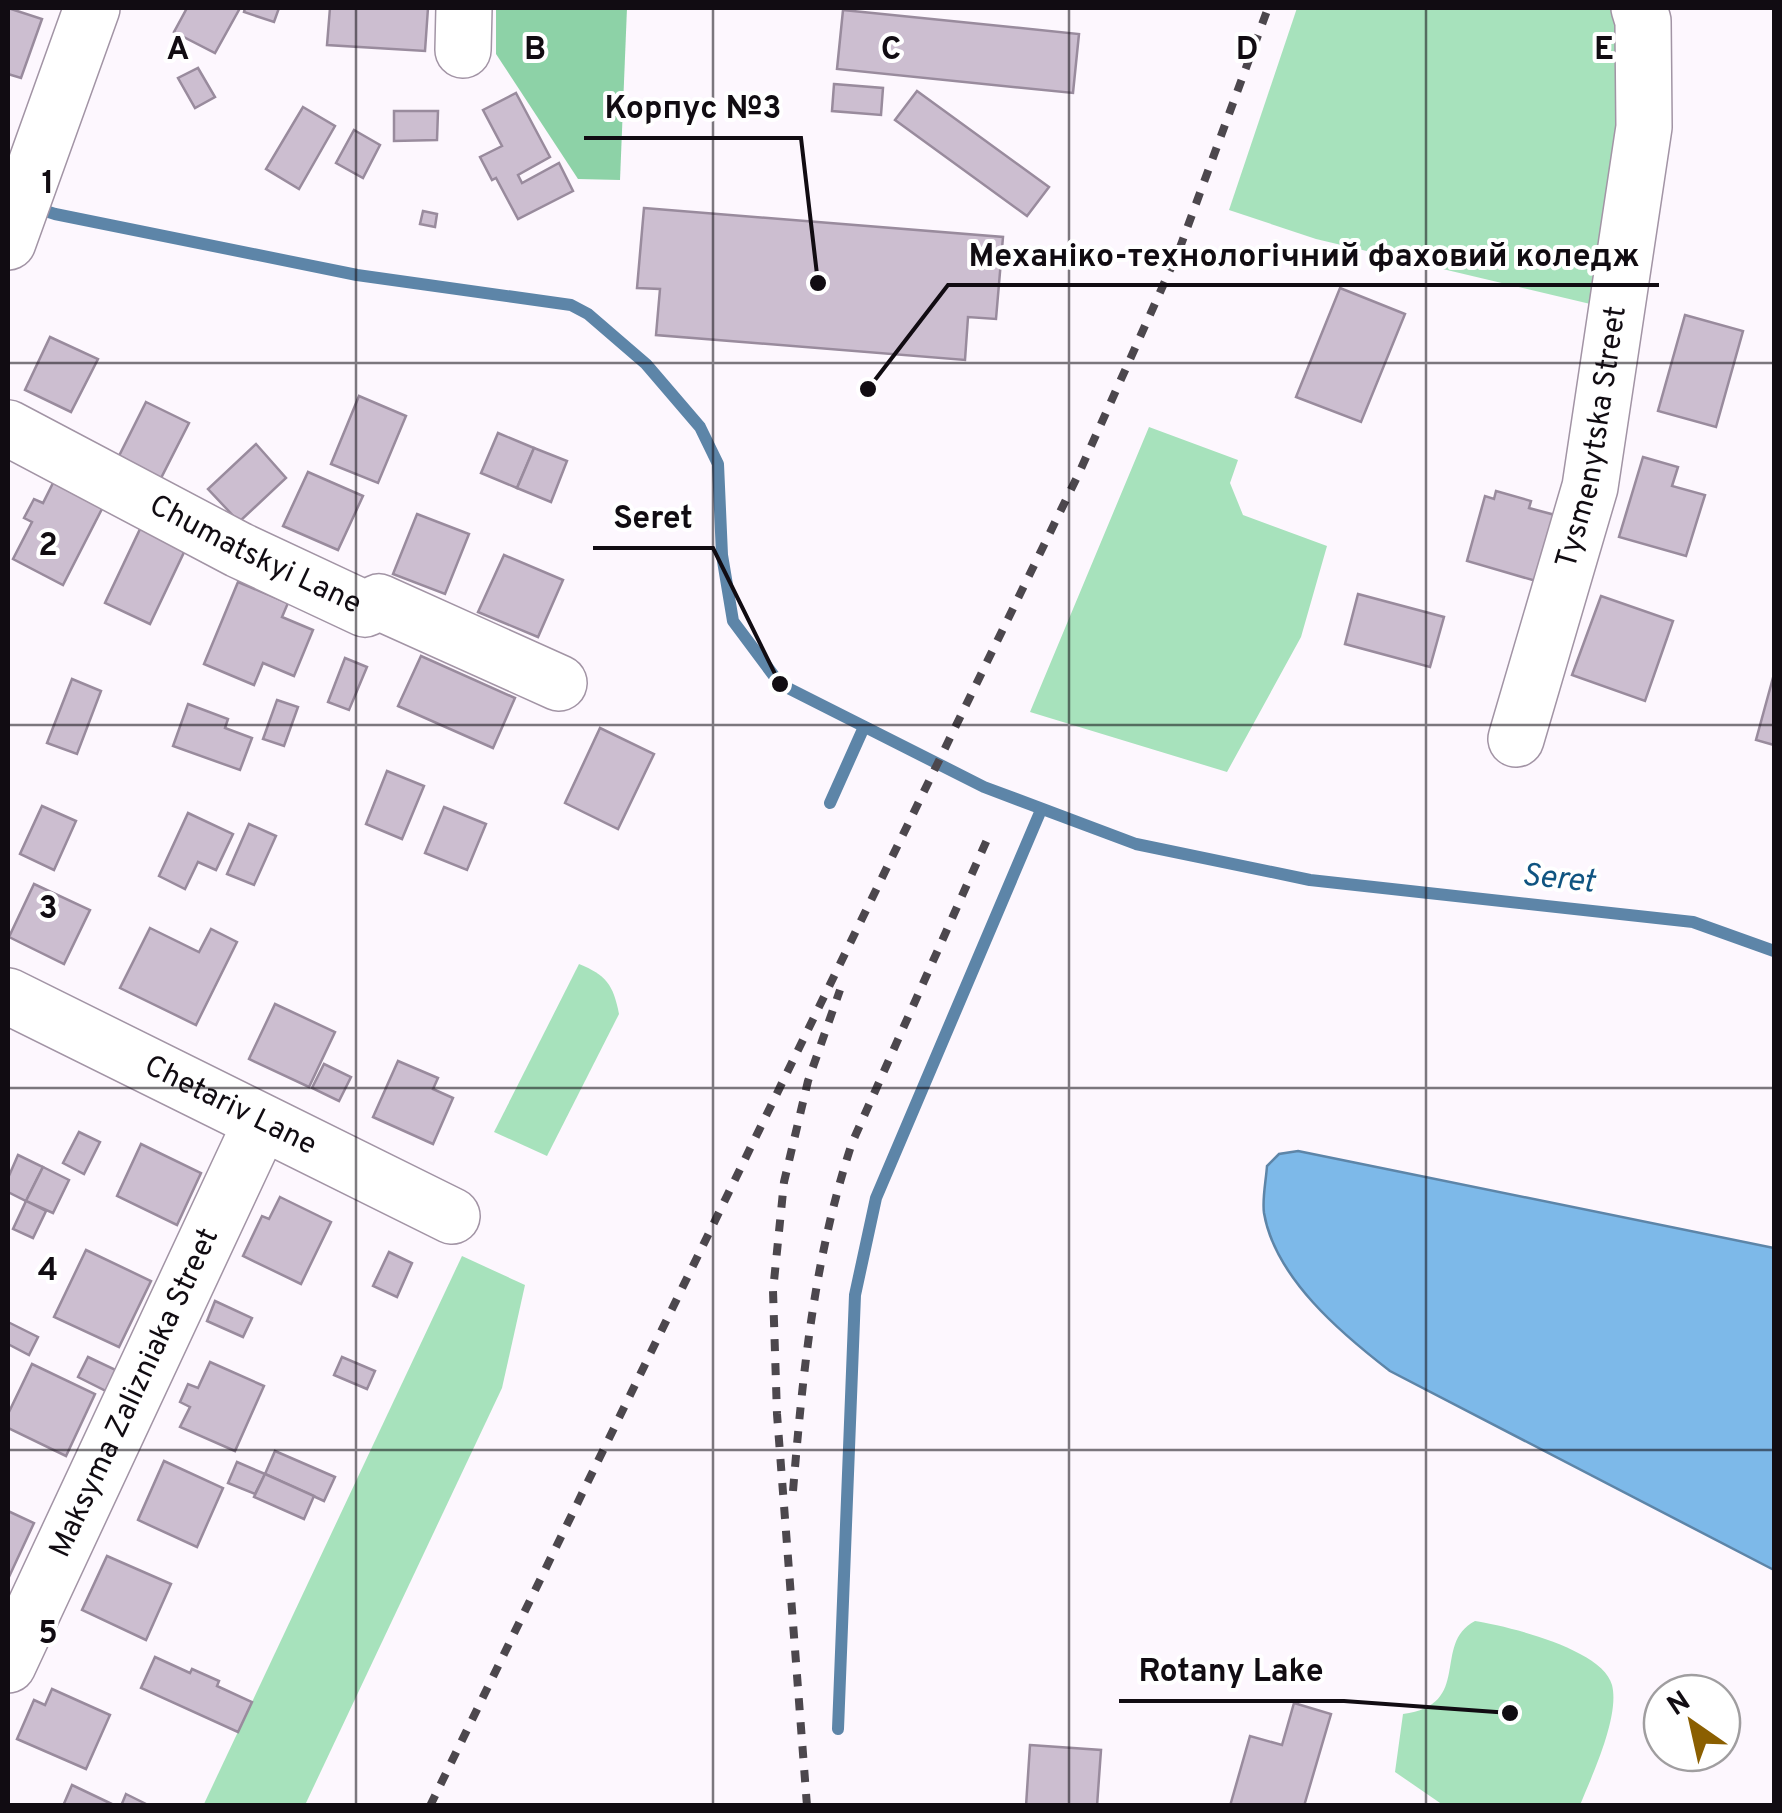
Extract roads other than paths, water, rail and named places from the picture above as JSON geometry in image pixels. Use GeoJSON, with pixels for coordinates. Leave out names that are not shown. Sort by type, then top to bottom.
{"type":"FeatureCollection","features":[{"type":"Feature","properties":{"kind":"street"},"geometry":{"type":"LineString","coordinates":[[11,233],[92,8]]}},
{"type":"Feature","properties":{"kind":"street","name":"Tysmenytska Street"},"geometry":{"type":"LineString","coordinates":[[1516,739],[1590,488],[1644,127],[1643,21],[1639,8]]}},
{"type":"Feature","properties":{"kind":"street","name":"Chumatskyi Lane"},"geometry":{"type":"LineString","coordinates":[[8,428],[239,550],[365,609],[379,602],[559,683]]}},
{"type":"Feature","properties":{"kind":"street","name":"Chetariv Lane"},"geometry":{"type":"LineString","coordinates":[[8,996],[452,1216]]}},
{"type":"Feature","properties":{"kind":"street","name":"Maksyma Zalizniaka Street"},"geometry":{"type":"LineString","coordinates":[[8,1665],[261,1124]]}},
{"type":"Feature","properties":{"kind":"water"},"geometry":{"type":"Polygon","coordinates":[[[1298,1151],[1774,1248],[1774,1570],[1390,1371],[1352,1340],[1296,1282],[1271,1237],[1264,1213],[1267,1166],[1279,1154],[1298,1151]]]}},
{"type":"Feature","properties":{"kind":"waterway","name":"Seret"},"geometry":{"type":"LineString","coordinates":[[33,207],[357,275],[571,305],[588,314],[646,364],[700,427],[718,464],[722,555],[733,621],[780,684],[984,787],[1136,844],[1310,880],[1693,922],[1774,951]]}},
{"type":"Feature","properties":{"kind":"waterway"},"geometry":{"type":"LineString","coordinates":[[830,803],[864,727]]}},
{"type":"Feature","properties":{"kind":"waterway"},"geometry":{"type":"LineString","coordinates":[[838,1729],[855,1295],[876,1198],[1041,810]]}},
{"type":"Feature","properties":{"kind":"railway"},"geometry":{"type":"LineString","coordinates":[[430,1806],[1079,473],[1179,250],[1268,8]]}},
{"type":"Feature","properties":{"kind":"railway"},"geometry":{"type":"LineString","coordinates":[[793,1491],[812,1315],[839,1186],[852,1143],[990,833]]}},
{"type":"Feature","properties":{"kind":"railway"},"geometry":{"type":"LineString","coordinates":[[807,1806],[777,1414],[773,1291],[784,1182],[808,1081],[840,990]]}},
{"type":"Feature","properties":{"kind":"place","name":"Корпус №3"},"geometry":{"type":"Point","coordinates":[818,283]}},
{"type":"Feature","properties":{"kind":"place","name":"Механіко-технологічний фаховий коледж"},"geometry":{"type":"Point","coordinates":[868,389]}},
{"type":"Feature","properties":{"kind":"place","name":"Seret"},"geometry":{"type":"Point","coordinates":[780,684]}},
{"type":"Feature","properties":{"kind":"place","name":"Rotany Lake"},"geometry":{"type":"Point","coordinates":[1510,1713]}}]}
